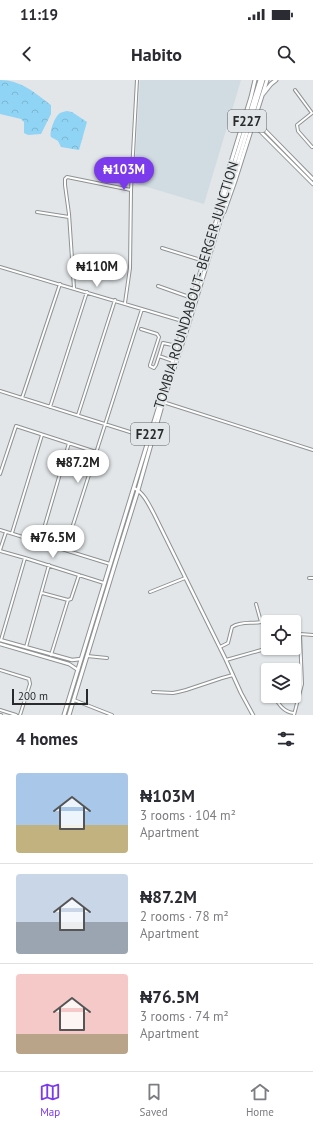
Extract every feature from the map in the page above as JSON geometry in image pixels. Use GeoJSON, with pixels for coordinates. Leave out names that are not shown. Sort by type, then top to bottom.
{"type":"FeatureCollection","features":[{"type":"Feature","properties":{"kind":"main road"},"geometry":{"type":"LineString","coordinates":[[252,80],[253,90]]}},
{"type":"Feature","properties":{"kind":"main road"},"geometry":{"type":"LineString","coordinates":[[223,198],[224,183],[255,80]]}},
{"type":"Feature","properties":{"kind":"main road","name":"F227"},"geometry":{"type":"LineString","coordinates":[[259,89],[260,80]]}},
{"type":"Feature","properties":{"kind":"main road","name":"F227"},"geometry":{"type":"LineString","coordinates":[[239,153],[263,80]]}},
{"type":"Feature","properties":{"kind":"main road"},"geometry":{"type":"LineString","coordinates":[[222,216],[235,181],[267,80]]}},
{"type":"Feature","properties":{"kind":"main road"},"geometry":{"type":"LineString","coordinates":[[261,97],[276,80]]}},
{"type":"Feature","properties":{"kind":"main road","name":"TOMBIA ROUNDABOUT- BERGER JUNCTION"},"geometry":{"type":"LineString","coordinates":[[64,715],[223,198],[239,153]]}},
{"type":"Feature","properties":{"kind":"main road","name":"TOMBIA ROUNDABOUT- BERGER JUNCTION"},"geometry":{"type":"LineString","coordinates":[[69,715],[138,490],[163,402],[222,216],[239,153]]}},
{"type":"Feature","properties":{"kind":"street"},"geometry":{"type":"LineString","coordinates":[[125,303],[130,268],[131,190],[137,80]]}},
{"type":"Feature","properties":{"kind":"street"},"geometry":{"type":"LineString","coordinates":[[295,90],[313,113],[297,125],[298,131],[313,147]]}},
{"type":"Feature","properties":{"kind":"street"},"geometry":{"type":"LineString","coordinates":[[255,120],[313,179]]}},
{"type":"Feature","properties":{"kind":"street"},"geometry":{"type":"LineString","coordinates":[[251,130],[259,130],[313,184]]}},
{"type":"Feature","properties":{"kind":"street"},"geometry":{"type":"LineString","coordinates":[[74,288],[65,179],[67,177],[131,190]]}},
{"type":"Feature","properties":{"kind":"street"},"geometry":{"type":"LineString","coordinates":[[37,212],[69,217]]}},
{"type":"Feature","properties":{"kind":"street"},"geometry":{"type":"LineString","coordinates":[[162,248],[204,261]]}},
{"type":"Feature","properties":{"kind":"street"},"geometry":{"type":"LineString","coordinates":[[0,267],[189,323]]}},
{"type":"Feature","properties":{"kind":"street"},"geometry":{"type":"LineString","coordinates":[[22,398],[60,284]]}},
{"type":"Feature","properties":{"kind":"street"},"geometry":{"type":"LineString","coordinates":[[158,286],[192,298]]}},
{"type":"Feature","properties":{"kind":"street"},"geometry":{"type":"LineString","coordinates":[[50,407],[87,292]]}},
{"type":"Feature","properties":{"kind":"street"},"geometry":{"type":"LineString","coordinates":[[78,415],[115,300]]}},
{"type":"Feature","properties":{"kind":"street"},"geometry":{"type":"LineString","coordinates":[[65,550],[142,309]]}},
{"type":"Feature","properties":{"kind":"street"},"geometry":{"type":"LineString","coordinates":[[141,329],[157,334],[164,343],[177,346]]}},
{"type":"Feature","properties":{"kind":"street"},"geometry":{"type":"LineString","coordinates":[[159,337],[150,365],[154,368],[164,343]]}},
{"type":"Feature","properties":{"kind":"street"},"geometry":{"type":"LineString","coordinates":[[159,356],[173,361]]}},
{"type":"Feature","properties":{"kind":"street"},"geometry":{"type":"LineString","coordinates":[[0,391],[149,438]]}},
{"type":"Feature","properties":{"kind":"street"},"geometry":{"type":"LineString","coordinates":[[163,402],[313,450]]}},
{"type":"Feature","properties":{"kind":"street"},"geometry":{"type":"LineString","coordinates":[[0,474],[16,426],[96,452]]}},
{"type":"Feature","properties":{"kind":"street"},"geometry":{"type":"LineString","coordinates":[[11,534],[42,435]]}},
{"type":"Feature","properties":{"kind":"street"},"geometry":{"type":"LineString","coordinates":[[40,542],[69,443]]}},
{"type":"Feature","properties":{"kind":"street"},"geometry":{"type":"LineString","coordinates":[[134,488],[144,496],[154,514],[253,715]]}},
{"type":"Feature","properties":{"kind":"street"},"geometry":{"type":"LineString","coordinates":[[0,530],[110,564]]}},
{"type":"Feature","properties":{"kind":"street"},"geometry":{"type":"LineString","coordinates":[[6,532],[0,551],[104,583]]}},
{"type":"Feature","properties":{"kind":"street"},"geometry":{"type":"LineString","coordinates":[[25,558],[0,640],[72,660],[81,659]]}},
{"type":"Feature","properties":{"kind":"street"},"geometry":{"type":"LineString","coordinates":[[26,648],[49,565]]}},
{"type":"Feature","properties":{"kind":"street"},"geometry":{"type":"LineString","coordinates":[[51,655],[68,600],[71,599],[79,575]]}},
{"type":"Feature","properties":{"kind":"street"},"geometry":{"type":"LineString","coordinates":[[150,592],[185,578]]}},
{"type":"Feature","properties":{"kind":"street"},"geometry":{"type":"LineString","coordinates":[[42,593],[68,600]]}},
{"type":"Feature","properties":{"kind":"street"},"geometry":{"type":"LineString","coordinates":[[220,648],[228,643],[232,627],[246,622],[261,622],[256,604]]}},
{"type":"Feature","properties":{"kind":"street"},"geometry":{"type":"LineString","coordinates":[[279,703],[286,711],[294,714],[302,684],[300,634],[313,635]]}},
{"type":"Feature","properties":{"kind":"street"},"geometry":{"type":"LineString","coordinates":[[0,644],[69,664],[78,670]]}},
{"type":"Feature","properties":{"kind":"street"},"geometry":{"type":"LineString","coordinates":[[226,660],[261,650]]}},
{"type":"Feature","properties":{"kind":"street"},"geometry":{"type":"LineString","coordinates":[[87,656],[107,658]]}},
{"type":"Feature","properties":{"kind":"street"},"geometry":{"type":"LineString","coordinates":[[0,670],[29,679],[30,684],[20,715]]}},
{"type":"Feature","properties":{"kind":"street"},"geometry":{"type":"LineString","coordinates":[[153,692],[178,692],[233,675]]}},
{"type":"Feature","properties":{"kind":"street"},"geometry":{"type":"LineString","coordinates":[[74,700],[112,715]]}},
{"type":"Feature","properties":{"kind":"street"},"geometry":{"type":"LineString","coordinates":[[0,710],[16,715]]}},
{"type":"Feature","properties":{"kind":"shaded area"},"geometry":{"type":"Polygon","coordinates":[[[140,80],[241,80],[204,204],[134,183],[140,80]]]}},
{"type":"Feature","properties":{"kind":"green space"},"geometry":{"type":"Polygon","coordinates":[[[0,80],[15,82],[27,88],[51,105],[51,114],[41,134],[28,135],[24,133],[24,122],[21,119],[0,114],[0,80]]]}},
{"type":"Feature","properties":{"kind":"green space"},"geometry":{"type":"Polygon","coordinates":[[[67,111],[72,112],[87,122],[79,150],[61,147],[58,141],[51,137],[52,128],[56,117],[60,113],[67,111]]]}}]}
